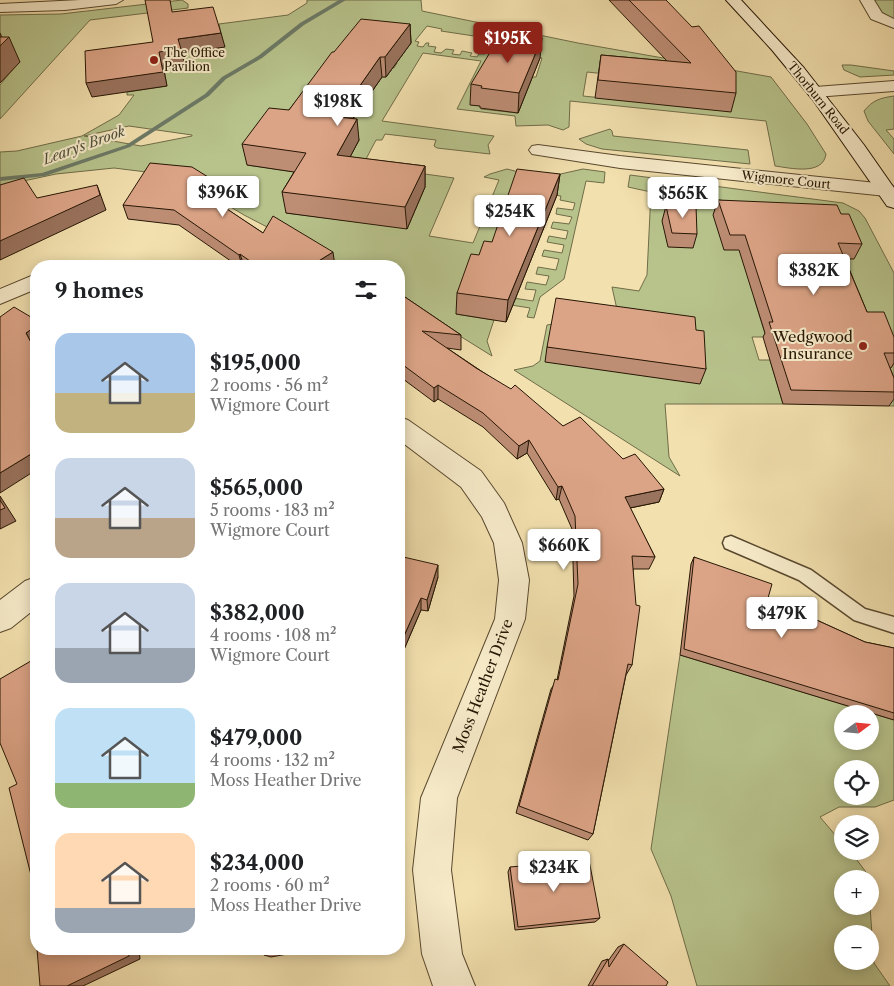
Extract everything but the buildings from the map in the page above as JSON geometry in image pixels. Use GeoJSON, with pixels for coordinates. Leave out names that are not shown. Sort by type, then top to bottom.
{"type":"FeatureCollection","features":[{"type":"Feature","properties":{"kind":"street"},"geometry":{"type":"LineString","coordinates":[[0,8],[65,6],[116,0]]}},
{"type":"Feature","properties":{"kind":"street","name":"Thorburn Road"},"geometry":{"type":"LineString","coordinates":[[733,0],[763,31],[815,92],[890,196]]}},
{"type":"Feature","properties":{"kind":"street"},"geometry":{"type":"LineString","coordinates":[[867,0],[876,16],[894,24]]}},
{"type":"Feature","properties":{"kind":"street"},"geometry":{"type":"LineString","coordinates":[[815,92],[894,86]]}},
{"type":"Feature","properties":{"kind":"street","name":"Wigmore Court"},"geometry":{"type":"LineString","coordinates":[[538,150],[890,196]]}},
{"type":"Feature","properties":{"kind":"street"},"geometry":{"type":"LineString","coordinates":[[0,297],[30,284]]}},
{"type":"Feature","properties":{"kind":"street","name":"Moss Heather Drive"},"geometry":{"type":"LineString","coordinates":[[405,431],[471,479],[494,511],[508,543],[514,580],[510,619],[439,798],[432,870],[442,954],[454,986]]}},
{"type":"Feature","properties":{"kind":"street"},"geometry":{"type":"LineString","coordinates":[[0,618],[30,595]]}},
{"type":"Feature","properties":{"kind":"lane"},"geometry":{"type":"LineString","coordinates":[[731,543],[805,575],[860,615],[894,625]]}},
{"type":"Feature","properties":{"kind":"green space"},"geometry":{"type":"Polygon","coordinates":[[[182,0],[188,4],[188,8],[90,20],[0,119],[0,85],[19,62],[0,47],[0,15],[61,14],[182,0]]]}},
{"type":"Feature","properties":{"kind":"green space"},"geometry":{"type":"Polygon","coordinates":[[[307,0],[421,0],[422,11],[578,43],[771,77],[807,124],[826,154],[824,161],[812,168],[797,169],[775,166],[766,121],[570,101],[569,127],[563,130],[548,125],[516,126],[515,116],[457,109],[481,61],[423,53],[382,121],[494,136],[488,145],[490,154],[437,148],[434,146],[436,140],[385,134],[382,140],[376,140],[366,159],[366,166],[454,178],[429,236],[473,243],[499,180],[484,177],[490,174],[507,169],[534,176],[547,177],[583,169],[605,172],[604,183],[586,181],[564,279],[540,297],[534,318],[527,317],[530,308],[511,305],[513,298],[533,301],[536,290],[525,289],[527,282],[546,285],[549,276],[536,274],[538,267],[556,270],[559,259],[542,256],[544,250],[562,253],[564,245],[547,242],[549,236],[566,239],[568,231],[551,228],[553,222],[569,224],[572,217],[556,214],[557,208],[573,210],[575,203],[560,200],[561,196],[516,190],[491,264],[483,263],[478,277],[470,276],[456,314],[494,320],[487,341],[492,356],[405,302],[405,260],[330,260],[244,215],[179,176],[114,168],[56,174],[0,186],[0,152],[17,151],[82,136],[119,115],[134,95],[127,95],[127,92],[167,86],[163,65],[184,63],[182,53],[224,47],[219,24],[288,15],[307,3],[307,0]],[[427,26],[415,41],[419,42],[417,46],[423,47],[426,43],[429,43],[428,46],[436,47],[434,52],[441,53],[446,49],[454,50],[452,54],[460,55],[462,51],[472,53],[470,56],[477,57],[479,54],[485,54],[494,39],[441,31],[442,29],[427,26]],[[362,39],[356,47],[360,48],[341,72],[334,72],[308,110],[341,114],[344,110],[357,112],[360,107],[348,105],[349,103],[363,103],[366,99],[354,96],[357,93],[370,95],[373,89],[362,88],[363,85],[376,85],[379,81],[367,79],[376,76],[386,77],[389,72],[378,71],[382,66],[394,68],[397,63],[385,61],[387,58],[399,59],[402,55],[392,53],[391,49],[402,50],[405,46],[394,45],[395,42],[362,39]],[[510,54],[508,57],[500,56],[498,60],[506,61],[504,66],[496,65],[495,68],[503,70],[502,72],[498,74],[487,73],[485,77],[495,78],[493,83],[482,82],[479,86],[490,87],[488,92],[477,91],[475,95],[486,96],[483,102],[472,100],[471,105],[481,106],[481,109],[518,113],[532,77],[536,77],[542,58],[510,54]],[[587,72],[583,96],[730,111],[731,101],[734,101],[731,87],[587,72]],[[129,126],[84,136],[141,146],[192,135],[129,126]],[[273,128],[247,165],[309,174],[286,213],[406,228],[425,187],[339,176],[359,140],[273,128]]]}},
{"type":"Feature","properties":{"kind":"green space"},"geometry":{"type":"Polygon","coordinates":[[[867,0],[894,0],[894,24],[867,0]]]}},
{"type":"Feature","properties":{"kind":"green space"},"geometry":{"type":"Polygon","coordinates":[[[842,65],[894,71],[894,75],[860,77],[844,70],[842,65]]]}},
{"type":"Feature","properties":{"kind":"green space"},"geometry":{"type":"Polygon","coordinates":[[[894,96],[894,129],[886,130],[894,139],[894,154],[868,121],[864,111],[877,100],[894,96]]]}},
{"type":"Feature","properties":{"kind":"green space"},"geometry":{"type":"Polygon","coordinates":[[[610,129],[613,136],[748,150],[750,164],[602,149],[586,144],[579,139],[610,129]]]}},
{"type":"Feature","properties":{"kind":"green space"},"geometry":{"type":"Polygon","coordinates":[[[630,175],[843,203],[859,211],[865,218],[894,273],[894,406],[889,406],[875,368],[892,367],[875,327],[754,298],[766,337],[752,337],[759,360],[770,360],[783,404],[665,404],[669,457],[680,476],[514,370],[533,366],[540,361],[547,325],[618,314],[612,287],[639,291],[647,275],[651,192],[628,187],[630,175]]]}},
{"type":"Feature","properties":{"kind":"green space"},"geometry":{"type":"Polygon","coordinates":[[[680,655],[845,705],[834,705],[834,750],[879,750],[879,715],[894,720],[894,800],[875,807],[839,807],[820,817],[834,834],[834,860],[857,860],[864,870],[834,870],[834,915],[871,915],[871,925],[834,925],[834,970],[879,970],[890,986],[697,986],[671,896],[651,849],[680,655]]]}},
{"type":"Feature","properties":{"kind":"waterway","name":"Leary's Brook"},"geometry":{"type":"LineString","coordinates":[[0,179],[43,175],[128,146],[207,95],[224,78],[260,57],[302,24],[343,0]]}},
{"type":"Feature","properties":{"kind":"place","name":"The Office Pavilion"},"geometry":{"type":"Point","coordinates":[154,60]}},
{"type":"Feature","properties":{"kind":"place","name":"Wedgwood Insurance"},"geometry":{"type":"Point","coordinates":[863,346]}}]}
